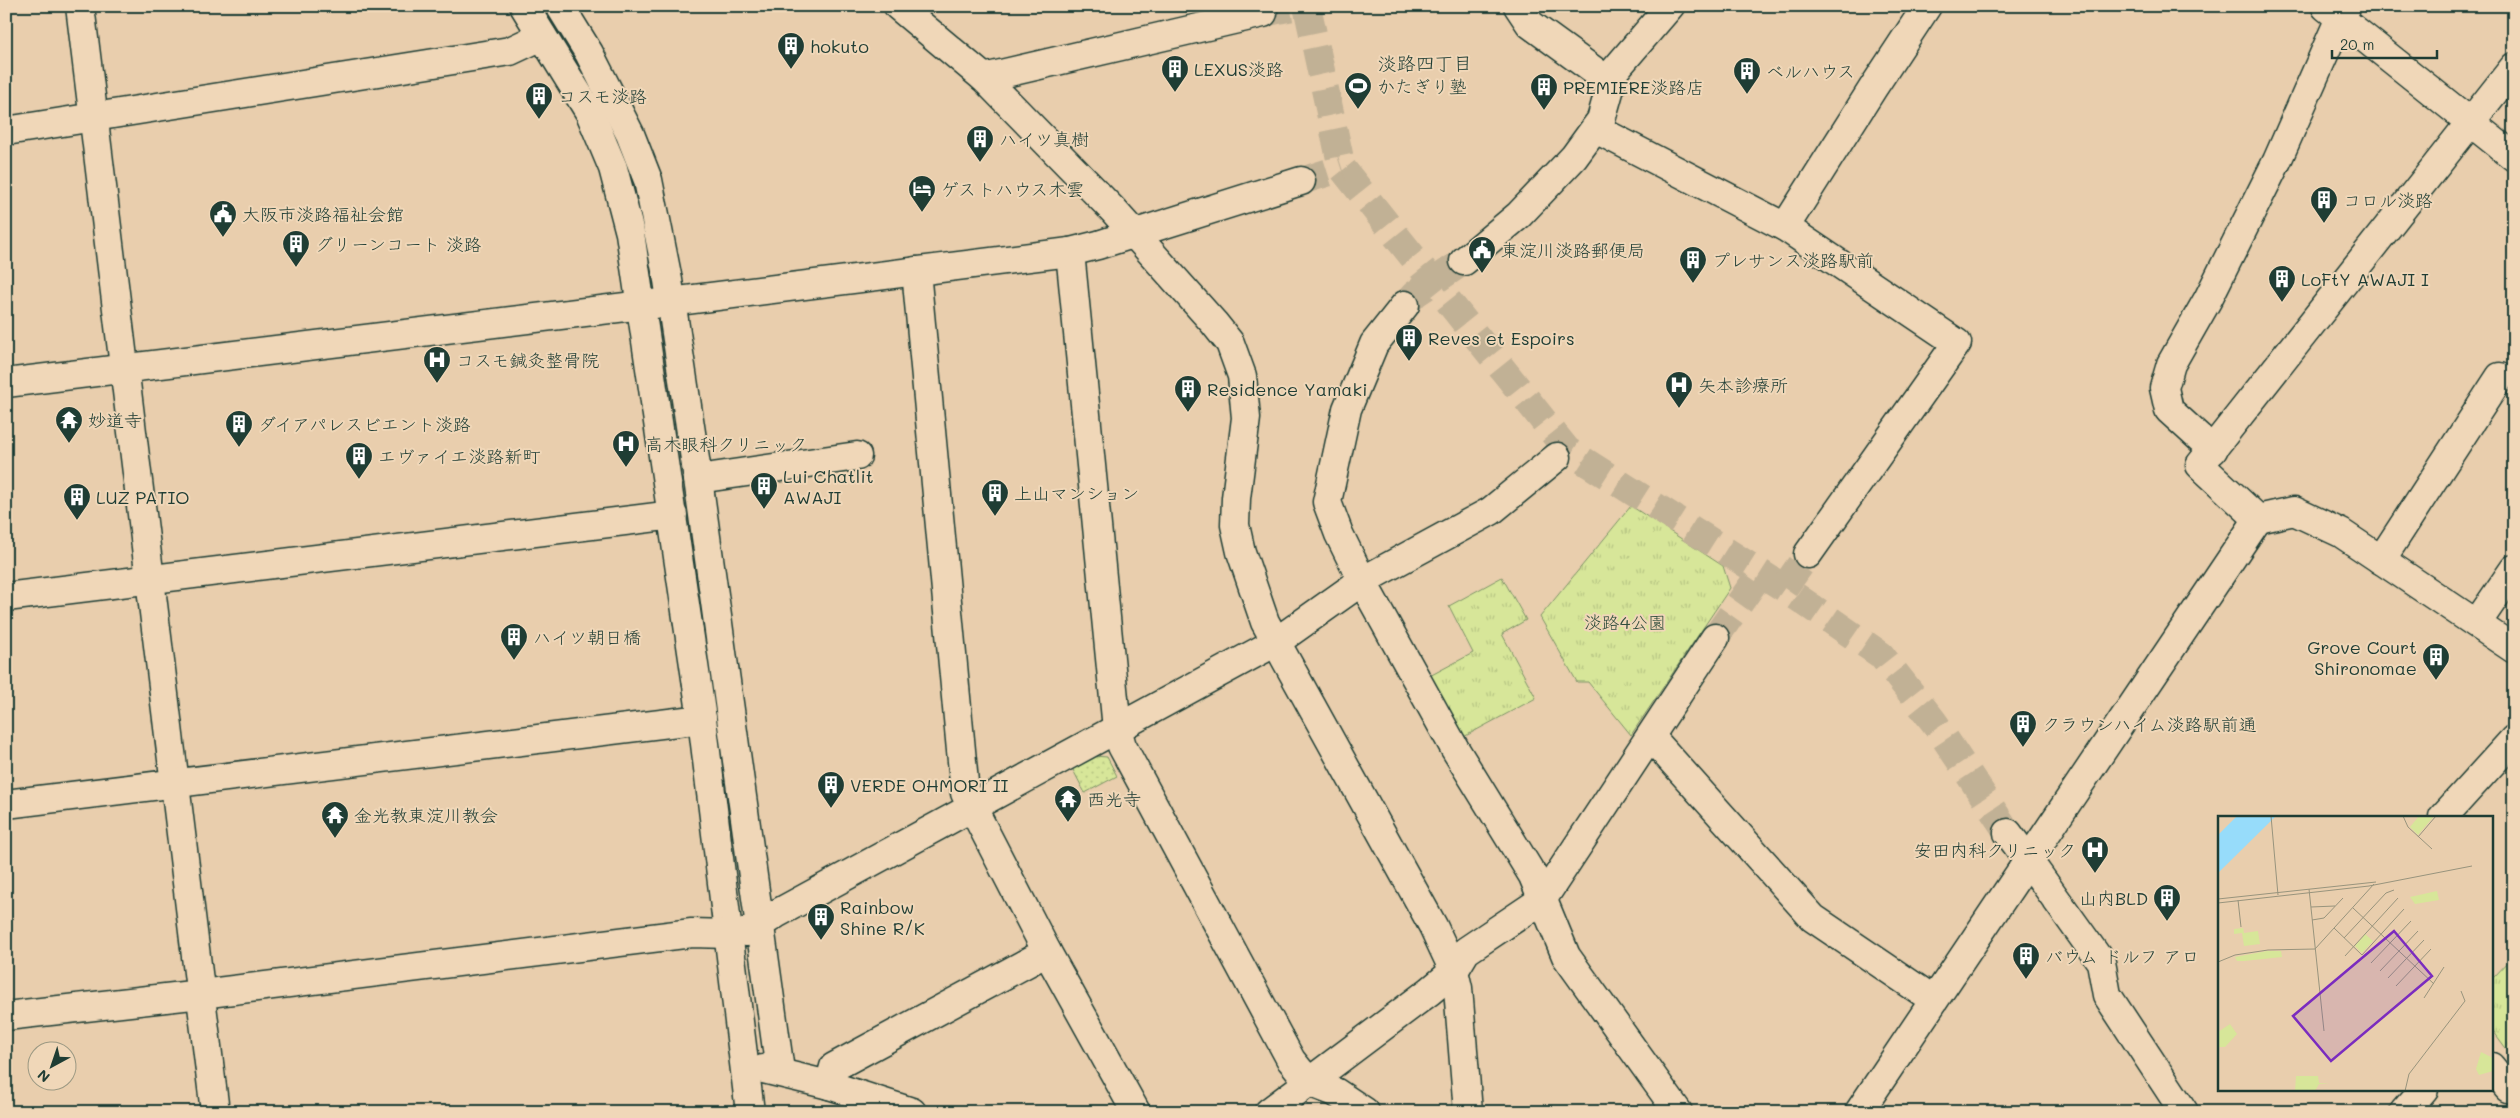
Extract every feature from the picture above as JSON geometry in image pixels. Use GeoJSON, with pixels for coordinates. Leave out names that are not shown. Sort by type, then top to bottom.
{"type":"FeatureCollection","features":[{"type":"Feature","properties":{"kind":"street"},"geometry":{"type":"LineString","coordinates":[[80,6],[215,1112]]}},
{"type":"Feature","properties":{"kind":"street"},"geometry":{"type":"LineString","coordinates":[[524,6],[590,113],[613,168],[630,233],[702,719],[750,1112]]}},
{"type":"Feature","properties":{"kind":"street"},"geometry":{"type":"LineString","coordinates":[[560,6],[597,69],[630,134],[648,180],[670,301],[698,479],[780,1071]]}},
{"type":"Feature","properties":{"kind":"street"},"geometry":{"type":"LineString","coordinates":[[898,6],[984,78],[1113,210],[1230,343],[1242,376],[1246,418],[1236,498],[1235,525],[1241,552],[1265,622],[1434,926],[1454,971],[1462,1015],[1468,1112]]}},
{"type":"Feature","properties":{"kind":"street"},"geometry":{"type":"LineString","coordinates":[[1518,6],[1530,24],[1611,83]]}},
{"type":"Feature","properties":{"kind":"street"},"geometry":{"type":"LineString","coordinates":[[1464,260],[1519,215],[1574,158],[1601,120],[1615,70],[1670,6]]}},
{"type":"Feature","properties":{"kind":"street"},"geometry":{"type":"LineString","coordinates":[[1786,227],[1817,174],[1927,6]]}},
{"type":"Feature","properties":{"kind":"street"},"geometry":{"type":"LineString","coordinates":[[2214,450],[2168,410],[2164,388],[2171,364],[2208,299],[2277,160],[2337,10],[2470,123],[2514,157]]}},
{"type":"Feature","properties":{"kind":"street"},"geometry":{"type":"LineString","coordinates":[[984,78],[1263,13]]}},
{"type":"Feature","properties":{"kind":"street"},"geometry":{"type":"LineString","coordinates":[[6,132],[510,50],[542,36]]}},
{"type":"Feature","properties":{"kind":"street"},"geometry":{"type":"LineString","coordinates":[[2258,519],[2200,465],[2214,450],[2514,67]]}},
{"type":"Feature","properties":{"kind":"street"},"geometry":{"type":"LineString","coordinates":[[1596,128],[1786,227],[1957,343],[1808,554]]}},
{"type":"Feature","properties":{"kind":"street"},"geometry":{"type":"LineString","coordinates":[[6,383],[1070,252],[1134,234],[1301,181]]}},
{"type":"Feature","properties":{"kind":"street"},"geometry":{"type":"LineString","coordinates":[[1070,252],[1117,730],[1122,746],[1192,880],[1291,1060],[1309,1082],[1335,1092],[1365,1112]]}},
{"type":"Feature","properties":{"kind":"street"},"geometry":{"type":"LineString","coordinates":[[916,271],[965,793],[1047,952],[1136,1112]]}},
{"type":"Feature","properties":{"kind":"street"},"geometry":{"type":"LineString","coordinates":[[1406,305],[1374,344],[1347,409],[1327,502],[1339,534],[1362,581],[1455,749],[1533,876],[1566,956],[1678,1112]]}},
{"type":"Feature","properties":{"kind":"street"},"geometry":{"type":"LineString","coordinates":[[2381,560],[2500,377]]}},
{"type":"Feature","properties":{"kind":"street"},"geometry":{"type":"LineString","coordinates":[[698,479],[857,456]]}},
{"type":"Feature","properties":{"kind":"street"},"geometry":{"type":"LineString","coordinates":[[6,1016],[201,994],[692,933],[728,934],[749,932],[760,924],[1276,642],[1362,581],[1491,512],[1557,457]]}},
{"type":"Feature","properties":{"kind":"street"},"geometry":{"type":"LineString","coordinates":[[1859,1112],[2258,519],[2294,511],[2341,533],[2514,649]]}},
{"type":"Feature","properties":{"kind":"street"},"geometry":{"type":"LineString","coordinates":[[6,596],[672,514]]}},
{"type":"Feature","properties":{"kind":"street"},"geometry":{"type":"LineString","coordinates":[[2477,623],[2514,569]]}},
{"type":"Feature","properties":{"kind":"street"},"geometry":{"type":"LineString","coordinates":[[1269,1112],[1454,971],[1466,951],[1542,900],[1715,638]]}},
{"type":"Feature","properties":{"kind":"street"},"geometry":{"type":"LineString","coordinates":[[6,804],[702,719]]}},
{"type":"Feature","properties":{"kind":"street"},"geometry":{"type":"LineString","coordinates":[[1651,737],[1813,918],[1934,1000]]}},
{"type":"Feature","properties":{"kind":"street"},"geometry":{"type":"LineString","coordinates":[[2444,816],[2514,739]]}},
{"type":"Feature","properties":{"kind":"street"},"geometry":{"type":"LineString","coordinates":[[2008,832],[2101,962],[2107,995],[2184,1112]]}},
{"type":"Feature","properties":{"kind":"street"},"geometry":{"type":"LineString","coordinates":[[829,1085],[834,1067],[1047,952]]}},
{"type":"Feature","properties":{"kind":"street"},"geometry":{"type":"LineString","coordinates":[[744,1066],[780,1071],[912,1112]]}},
{"type":"Feature","properties":{"kind":"street"},"geometry":{"type":"LineString","coordinates":[[2492,1068],[2508,1088],[2514,1087]]}},
{"type":"Feature","properties":{"kind":"street"},"geometry":{"type":"LineString","coordinates":[[2404,1112],[2423,1090]]}},
{"type":"Feature","properties":{"kind":"green space","name":"淡路4公園"},"geometry":{"type":"Polygon","coordinates":[[[1631,506],[1723,566],[1730,588],[1631,735],[1588,682],[1577,682],[1540,617],[1631,506]]]}},
{"type":"Feature","properties":{"kind":"green space"},"geometry":{"type":"Polygon","coordinates":[[[1502,577],[1526,620],[1502,634],[1536,698],[1458,740],[1424,679],[1473,653],[1449,606],[1502,577]]]}},
{"type":"Feature","properties":{"kind":"green space"},"geometry":{"type":"Polygon","coordinates":[[[1094,756],[1107,757],[1117,776],[1085,793],[1072,768],[1094,756]]]}},
{"type":"Feature","properties":{"kind":"green space"},"geometry":{"type":"Polygon","coordinates":[[[2514,956],[2514,1059],[2492,1029],[2492,979],[2514,956]]]}},
{"type":"Feature","properties":{"kind":"tunnel"},"geometry":{"type":"LineString","coordinates":[[1263,13],[1298,6]]}},
{"type":"Feature","properties":{"kind":"tunnel"},"geometry":{"type":"LineString","coordinates":[[1307,6],[1342,168],[1567,450],[1784,588],[1881,655],[1934,722],[2008,833]]}},
{"type":"Feature","properties":{"kind":"tunnel"},"geometry":{"type":"LineString","coordinates":[[1301,181],[1342,168]]}},
{"type":"Feature","properties":{"kind":"tunnel"},"geometry":{"type":"LineString","coordinates":[[1405,305],[1415,294],[1464,261]]}},
{"type":"Feature","properties":{"kind":"tunnel"},"geometry":{"type":"LineString","coordinates":[[1784,588],[1808,554]]}},
{"type":"Feature","properties":{"kind":"tunnel"},"geometry":{"type":"LineString","coordinates":[[1715,638],[1760,574]]}},
{"type":"Feature","properties":{"kind":"place","name":"hokuto"},"geometry":{"type":"Point","coordinates":[791,70]}},
{"type":"Feature","properties":{"kind":"place","name":"LEXUS淡路"},"geometry":{"type":"Point","coordinates":[1175,93]}},
{"type":"Feature","properties":{"kind":"place","name":"ベルハウス"},"geometry":{"type":"Point","coordinates":[1747,95]}},
{"type":"Feature","properties":{"kind":"place","name":"かたぎり塾"},"geometry":{"type":"Point","coordinates":[1358,110]}},
{"type":"Feature","properties":{"kind":"place","name":"PREMIERE淡路店"},"geometry":{"type":"Point","coordinates":[1544,111]}},
{"type":"Feature","properties":{"kind":"place","name":"コスモ淡路"},"geometry":{"type":"Point","coordinates":[539,120]}},
{"type":"Feature","properties":{"kind":"place","name":"ハイツ真樹"},"geometry":{"type":"Point","coordinates":[980,163]}},
{"type":"Feature","properties":{"kind":"place","name":"ゲストハウス木雲"},"geometry":{"type":"Point","coordinates":[922,213]}},
{"type":"Feature","properties":{"kind":"place","name":"コロル淡路"},"geometry":{"type":"Point","coordinates":[2324,224]}},
{"type":"Feature","properties":{"kind":"place","name":"大阪市淡路福祉会館"},"geometry":{"type":"Point","coordinates":[223,238]}},
{"type":"Feature","properties":{"kind":"place","name":"グリーンコート 淡路"},"geometry":{"type":"Point","coordinates":[296,268]}},
{"type":"Feature","properties":{"kind":"place","name":"東淀川淡路郵便局"},"geometry":{"type":"Point","coordinates":[1482,274]}},
{"type":"Feature","properties":{"kind":"place","name":"プレサンス淡路駅前"},"geometry":{"type":"Point","coordinates":[1693,284]}},
{"type":"Feature","properties":{"kind":"place","name":"LoFtY AWAJI I"},"geometry":{"type":"Point","coordinates":[2282,303]}},
{"type":"Feature","properties":{"kind":"place","name":"Reves et Espoirs"},"geometry":{"type":"Point","coordinates":[1409,362]}},
{"type":"Feature","properties":{"kind":"place","name":"コスモ鍼灸整骨院"},"geometry":{"type":"Point","coordinates":[437,384]}},
{"type":"Feature","properties":{"kind":"place","name":"矢本診療所"},"geometry":{"type":"Point","coordinates":[1679,409]}},
{"type":"Feature","properties":{"kind":"place","name":"Residence Yamaki"},"geometry":{"type":"Point","coordinates":[1188,413]}},
{"type":"Feature","properties":{"kind":"place","name":"妙道寺"},"geometry":{"type":"Point","coordinates":[69,444]}},
{"type":"Feature","properties":{"kind":"place","name":"ダイアパレスビエント淡路"},"geometry":{"type":"Point","coordinates":[239,448]}},
{"type":"Feature","properties":{"kind":"place","name":"高木眼科クリニック"},"geometry":{"type":"Point","coordinates":[626,468]}},
{"type":"Feature","properties":{"kind":"place","name":"エヴァイエ淡路新町"},"geometry":{"type":"Point","coordinates":[359,480]}},
{"type":"Feature","properties":{"kind":"place","name":"Lui Chatlit AWAJI"},"geometry":{"type":"Point","coordinates":[764,510]}},
{"type":"Feature","properties":{"kind":"place","name":"上山マンション"},"geometry":{"type":"Point","coordinates":[995,517]}},
{"type":"Feature","properties":{"kind":"place","name":"LUZ PATIO"},"geometry":{"type":"Point","coordinates":[77,521]}},
{"type":"Feature","properties":{"kind":"place","name":"ハイツ朝日橋"},"geometry":{"type":"Point","coordinates":[514,661]}},
{"type":"Feature","properties":{"kind":"place","name":"Grove Court Shironomae"},"geometry":{"type":"Point","coordinates":[2436,681]}},
{"type":"Feature","properties":{"kind":"place","name":"クラウンハイム淡路駅前通"},"geometry":{"type":"Point","coordinates":[2023,748]}},
{"type":"Feature","properties":{"kind":"place","name":"VERDE OHMORI II"},"geometry":{"type":"Point","coordinates":[831,809]}},
{"type":"Feature","properties":{"kind":"place","name":"西光寺"},"geometry":{"type":"Point","coordinates":[1068,823]}},
{"type":"Feature","properties":{"kind":"place","name":"金光教東淀川教会"},"geometry":{"type":"Point","coordinates":[335,839]}},
{"type":"Feature","properties":{"kind":"place","name":"安田内科クリニック"},"geometry":{"type":"Point","coordinates":[2095,874]}},
{"type":"Feature","properties":{"kind":"place","name":"山内BLD"},"geometry":{"type":"Point","coordinates":[2167,922]}},
{"type":"Feature","properties":{"kind":"place","name":"Rainbow Shine R/K"},"geometry":{"type":"Point","coordinates":[821,941]}},
{"type":"Feature","properties":{"kind":"place","name":"バウム ドルフ アロ"},"geometry":{"type":"Point","coordinates":[2026,980]}},
{"type":"Feature","properties":{"kind":"district","name":"淡路四丁目"},"geometry":{"type":"Point","coordinates":[1425,62]}}]}
